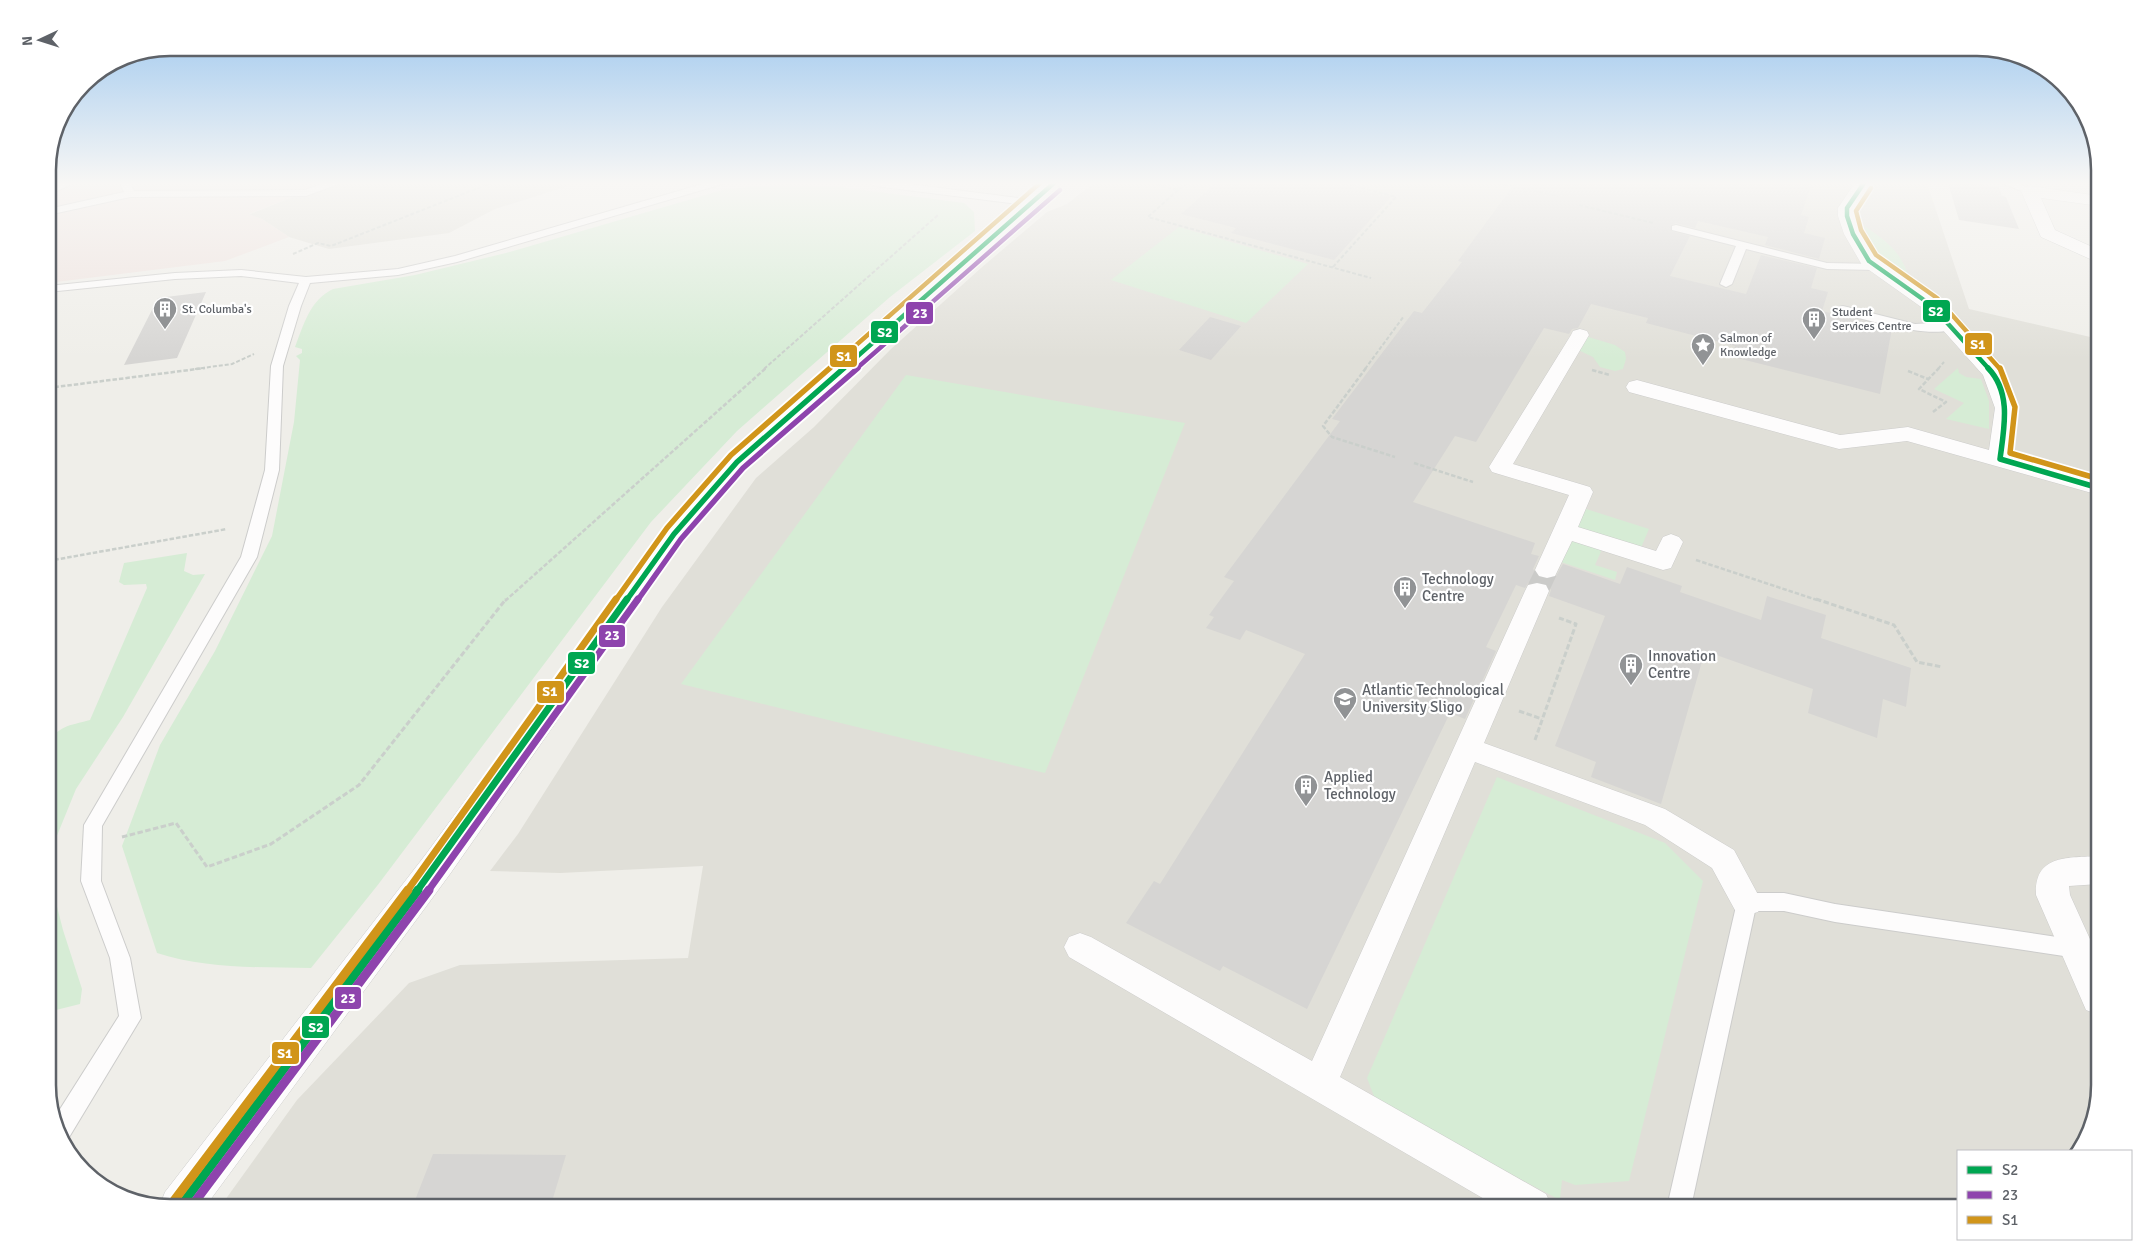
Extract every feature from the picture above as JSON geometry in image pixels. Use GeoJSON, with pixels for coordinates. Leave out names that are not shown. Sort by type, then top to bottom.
{"type":"FeatureCollection","features":[{"type":"Feature","properties":{"kind":"street"},"geometry":{"type":"LineString","coordinates":[[187,1199],[428,878],[674,534],[737,462],[990,242]]}},
{"type":"Feature","properties":{"kind":"street"},"geometry":{"type":"LineString","coordinates":[[1857,242],[1869,261],[1931,305],[1975,351],[1993,373],[2006,408],[2000,459]]}},
{"type":"Feature","properties":{"kind":"street"},"geometry":{"type":"LineString","coordinates":[[2066,242],[2091,253]]}},
{"type":"Feature","properties":{"kind":"street"},"geometry":{"type":"LineString","coordinates":[[1319,1085],[1582,492],[1500,467],[1580,335]]}},
{"type":"Feature","properties":{"kind":"street"},"geometry":{"type":"LineString","coordinates":[[1637,387],[1839,442],[1858,443],[1888,434],[1908,434],[2091,486]]}},
{"type":"Feature","properties":{"kind":"street"},"geometry":{"type":"LineString","coordinates":[[1565,531],[1668,548]]}},
{"type":"Feature","properties":{"kind":"street"},"geometry":{"type":"LineString","coordinates":[[1468,748],[1656,816],[1723,859],[1747,902]]}},
{"type":"Feature","properties":{"kind":"street"},"geometry":{"type":"LineString","coordinates":[[2091,870],[2063,872],[2052,880],[2053,895],[2091,978]]}},
{"type":"Feature","properties":{"kind":"street"},"geometry":{"type":"LineString","coordinates":[[1080,947],[1517,1199]]}},
{"type":"Feature","properties":{"kind":"lane"},"geometry":{"type":"LineString","coordinates":[[56,288],[176,276],[232,273],[306,280],[398,272],[457,259],[515,242]]}},
{"type":"Feature","properties":{"kind":"lane"},"geometry":{"type":"LineString","coordinates":[[1729,242],[1827,266],[1877,267]]}},
{"type":"Feature","properties":{"kind":"lane"},"geometry":{"type":"LineString","coordinates":[[1726,284],[1742,245]]}},
{"type":"Feature","properties":{"kind":"lane"},"geometry":{"type":"LineString","coordinates":[[64,1125],[130,1018],[120,958],[91,881],[93,825],[167,702],[249,557],[272,470],[276,374],[279,357],[295,306],[306,280]]}},
{"type":"Feature","properties":{"kind":"lane"},"geometry":{"type":"LineString","coordinates":[[1843,310],[1915,328],[1952,326]]}},
{"type":"Feature","properties":{"kind":"lane"},"geometry":{"type":"LineString","coordinates":[[1681,1199],[1747,902],[1784,902],[1835,913],[2078,949]]}},
{"type":"Feature","properties":{"kind":"path"},"geometry":{"type":"LineString","coordinates":[[318,243],[331,246],[342,242]]}},
{"type":"Feature","properties":{"kind":"path"},"geometry":{"type":"LineString","coordinates":[[92,844],[176,823],[207,867],[271,844],[359,785],[511,593],[908,242]]}},
{"type":"Feature","properties":{"kind":"path"},"geometry":{"type":"LineString","coordinates":[[1239,242],[1371,278]]}},
{"type":"Feature","properties":{"kind":"path"},"geometry":{"type":"LineString","coordinates":[[1333,267],[1356,242]]}},
{"type":"Feature","properties":{"kind":"path"},"geometry":{"type":"LineString","coordinates":[[1395,456],[1332,437],[1323,426],[1404,316]]}},
{"type":"Feature","properties":{"kind":"path"},"geometry":{"type":"LineString","coordinates":[[56,387],[232,364],[254,354],[257,349]]}},
{"type":"Feature","properties":{"kind":"path"},"geometry":{"type":"LineString","coordinates":[[1927,417],[1946,402],[1919,389],[1955,350],[1975,351]]}},
{"type":"Feature","properties":{"kind":"path"},"geometry":{"type":"LineString","coordinates":[[1562,362],[1610,375],[1637,387]]}},
{"type":"Feature","properties":{"kind":"path"},"geometry":{"type":"LineString","coordinates":[[1908,371],[1928,380]]}},
{"type":"Feature","properties":{"kind":"path"},"geometry":{"type":"LineString","coordinates":[[1414,463],[1473,482],[1500,467]]}},
{"type":"Feature","properties":{"kind":"path"},"geometry":{"type":"LineString","coordinates":[[56,560],[223,530]]}},
{"type":"Feature","properties":{"kind":"path"},"geometry":{"type":"LineString","coordinates":[[1668,548],[1894,625],[1917,662],[1942,668]]}},
{"type":"Feature","properties":{"kind":"path"},"geometry":{"type":"LineString","coordinates":[[1524,769],[1576,624],[1538,590]]}},
{"type":"Feature","properties":{"kind":"shaded area"},"geometry":{"type":"Polygon","coordinates":[[[56,242],[277,242],[225,261],[56,282],[56,242]]]}},
{"type":"Feature","properties":{"kind":"shaded area"},"geometry":{"type":"Polygon","coordinates":[[[304,242],[385,242],[329,249],[304,242]]]}},
{"type":"Feature","properties":{"kind":"shaded area","name":"Atlantic Technological University Sligo"},"geometry":{"type":"Polygon","coordinates":[[[1012,242],[1947,242],[1969,309],[2091,337],[2091,1084],[2087,1114],[2082,1128],[2070,1150],[1957,1150],[1957,1199],[226,1199],[297,1100],[409,983],[460,965],[688,958],[703,866],[560,873],[490,871],[518,834],[662,607],[756,478],[814,427],[891,349],[1012,242]]]}},
{"type":"Feature","properties":{"kind":"green space"},"geometry":{"type":"Polygon","coordinates":[[[545,242],[961,242],[890,297],[737,431],[651,522],[377,886],[311,968],[214,965],[157,953],[122,846],[160,745],[215,651],[272,536],[294,422],[300,360],[296,356],[302,353],[302,349],[295,347],[305,321],[319,299],[333,289],[415,275],[545,242]]]}},
{"type":"Feature","properties":{"kind":"green space"},"geometry":{"type":"Polygon","coordinates":[[[1160,242],[1230,242],[1308,264],[1246,323],[1111,280],[1160,242]]]}},
{"type":"Feature","properties":{"kind":"green space"},"geometry":{"type":"Polygon","coordinates":[[[1871,242],[1886,242],[1892,247],[1902,260],[1909,277],[1885,261],[1871,242]]]}},
{"type":"Feature","properties":{"kind":"green space"},"geometry":{"type":"Polygon","coordinates":[[[1582,335],[1615,345],[1625,352],[1626,359],[1623,369],[1615,371],[1600,367],[1593,357],[1574,348],[1582,335]]]}},
{"type":"Feature","properties":{"kind":"green space"},"geometry":{"type":"Polygon","coordinates":[[[1958,368],[1959,373],[1966,377],[1981,379],[1989,401],[1989,429],[1946,419],[1964,403],[1934,389],[1958,368]]]}},
{"type":"Feature","properties":{"kind":"green space"},"geometry":{"type":"Polygon","coordinates":[[[906,375],[1185,423],[1045,773],[681,684],[906,375]]]}},
{"type":"Feature","properties":{"kind":"green space"},"geometry":{"type":"Polygon","coordinates":[[[1583,508],[1649,529],[1640,550],[1574,528],[1583,508]]]}},
{"type":"Feature","properties":{"kind":"green space"},"geometry":{"type":"Polygon","coordinates":[[[1569,536],[1603,547],[1595,565],[1617,572],[1615,580],[1558,561],[1569,536]]]}},
{"type":"Feature","properties":{"kind":"green space"},"geometry":{"type":"Polygon","coordinates":[[[187,553],[184,571],[193,575],[205,574],[123,717],[76,789],[56,838],[56,733],[70,725],[90,720],[147,588],[146,584],[124,585],[119,582],[124,563],[187,553]]]}},
{"type":"Feature","properties":{"kind":"green space"},"geometry":{"type":"Polygon","coordinates":[[[1497,777],[1665,843],[1703,881],[1629,1181],[1575,1185],[1562,1180],[1560,1199],[1558,1199],[1377,1104],[1367,1078],[1497,777]]]}},
{"type":"Feature","properties":{"kind":"green space"},"geometry":{"type":"Polygon","coordinates":[[[56,903],[82,989],[80,1004],[56,1010],[56,903]]]}},
{"type":"Feature","properties":{"kind":"building"},"geometry":{"type":"Polygon","coordinates":[[[1264,242],[1351,242],[1334,260],[1264,242]]]}},
{"type":"Feature","properties":{"kind":"building"},"geometry":{"type":"Polygon","coordinates":[[[1472,242],[1687,242],[1670,276],[1746,294],[1761,255],[1817,268],[1811,288],[1828,292],[1822,311],[1892,328],[1880,394],[1737,358],[1739,353],[1733,352],[1735,346],[1646,323],[1648,318],[1591,304],[1578,328],[1572,329],[1569,334],[1544,328],[1476,442],[1455,436],[1413,502],[1535,543],[1531,554],[1539,556],[1533,569],[1539,578],[1547,580],[1555,578],[1563,564],[1620,584],[1627,567],[1682,586],[1680,592],[1761,620],[1767,596],[1826,615],[1821,638],[1911,668],[1906,707],[1883,699],[1877,738],[1808,713],[1813,689],[1705,651],[1661,804],[1591,777],[1596,762],[1555,746],[1605,616],[1549,596],[1551,590],[1546,583],[1537,581],[1528,583],[1525,588],[1516,585],[1486,647],[1496,651],[1465,719],[1450,713],[1307,1009],[1223,966],[1220,971],[1126,923],[1154,881],[1160,884],[1305,654],[1246,630],[1240,640],[1206,628],[1214,617],[1209,615],[1234,581],[1224,577],[1340,421],[1332,419],[1414,311],[1422,313],[1462,262],[1458,261],[1472,242]]]}},
{"type":"Feature","properties":{"kind":"building"},"geometry":{"type":"Polygon","coordinates":[[[1766,242],[1824,242],[1819,259],[1765,245],[1766,242]]]}},
{"type":"Feature","properties":{"kind":"building","name":"St. Columba's"},"geometry":{"type":"Polygon","coordinates":[[[206,292],[177,358],[124,365],[158,298],[206,292]]]}},
{"type":"Feature","properties":{"kind":"building"},"geometry":{"type":"Polygon","coordinates":[[[1210,317],[1241,326],[1211,360],[1179,350],[1210,317]]]}},
{"type":"Feature","properties":{"kind":"building"},"geometry":{"type":"Polygon","coordinates":[[[433,1154],[566,1155],[553,1199],[416,1199],[433,1154]]]}},
{"type":"Feature","properties":{"kind":"tunnel"},"geometry":{"type":"LineString","coordinates":[[1537,591],[1547,570]]}},
{"type":"Feature","properties":{"kind":"transit line","name":"S1"},"geometry":{"type":"LineString","coordinates":[[175,1199],[431,859],[667,528],[731,455],[973,242]]}},
{"type":"Feature","properties":{"kind":"transit line","name":"S2"},"geometry":{"type":"LineString","coordinates":[[186,1199],[438,864],[674,534],[737,462],[987,242]]}},
{"type":"Feature","properties":{"kind":"transit line","name":"23"},"geometry":{"type":"LineString","coordinates":[[197,1199],[445,869],[681,539],[743,468],[1001,242]]}},
{"type":"Feature","properties":{"kind":"transit line","name":"S2"},"geometry":{"type":"LineString","coordinates":[[1857,242],[1869,261],[1931,305],[1993,373],[2006,408],[2000,459]]}},
{"type":"Feature","properties":{"kind":"transit line","name":"S1"},"geometry":{"type":"LineString","coordinates":[[1868,242],[1876,255],[1937,298],[2000,368],[2015,407],[2010,453],[2091,477]]}},
{"type":"Feature","properties":{"kind":"transit line","name":"S2"},"geometry":{"type":"LineString","coordinates":[[2000,459],[2091,486]]}},
{"type":"Feature","properties":{"kind":"place","name":"St. Columba's"},"geometry":{"type":"Point","coordinates":[165,330]}},
{"type":"Feature","properties":{"kind":"place","name":"Student Services Centre"},"geometry":{"type":"Point","coordinates":[1814,340]}},
{"type":"Feature","properties":{"kind":"place","name":"Salmon of Knowledge"},"geometry":{"type":"Point","coordinates":[1703,366]}},
{"type":"Feature","properties":{"kind":"place","name":"Technology Centre"},"geometry":{"type":"Point","coordinates":[1405,609]}},
{"type":"Feature","properties":{"kind":"place","name":"Innovation Centre"},"geometry":{"type":"Point","coordinates":[1631,686]}},
{"type":"Feature","properties":{"kind":"place","name":"Atlantic Technological University Sligo"},"geometry":{"type":"Point","coordinates":[1345,720]}},
{"type":"Feature","properties":{"kind":"place","name":"Applied Technology"},"geometry":{"type":"Point","coordinates":[1306,807]}}]}
